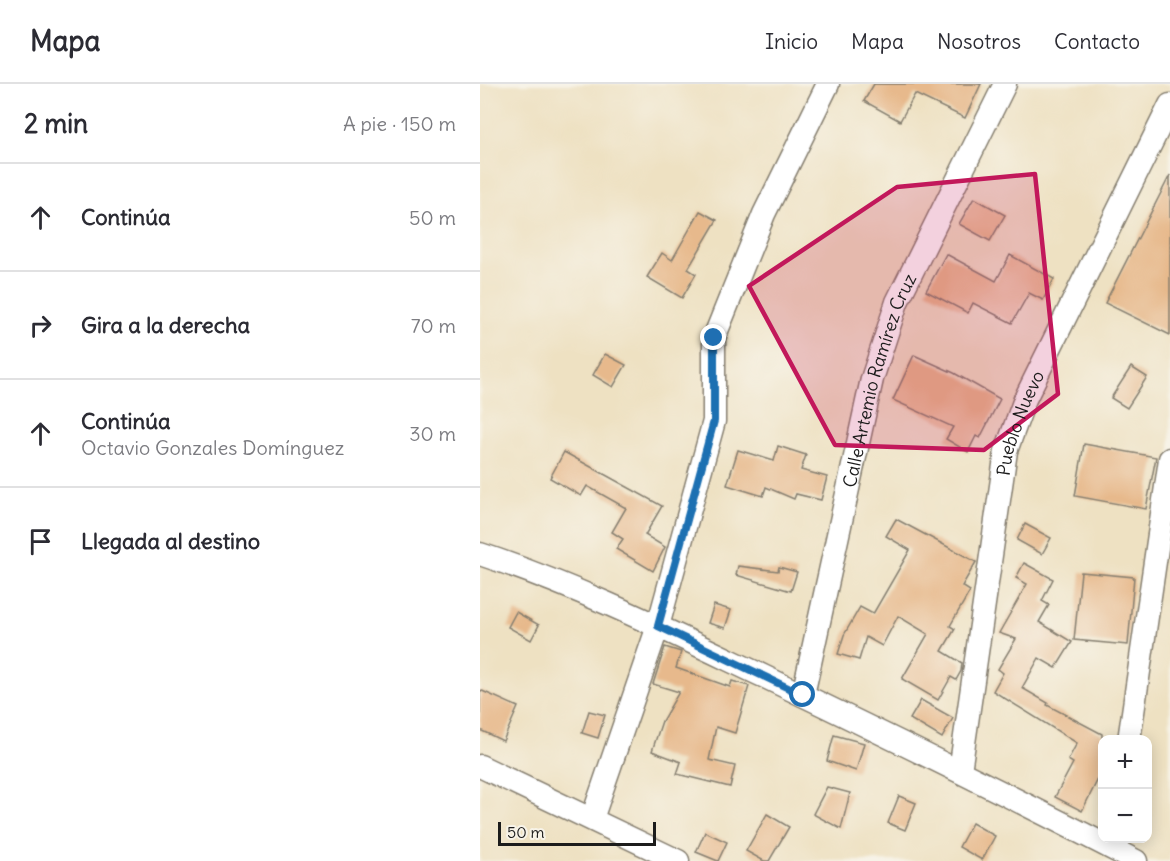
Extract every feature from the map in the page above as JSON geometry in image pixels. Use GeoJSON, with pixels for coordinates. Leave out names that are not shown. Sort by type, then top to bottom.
{"type":"FeatureCollection","features":[{"type":"Feature","properties":{"kind":"street"},"geometry":{"type":"LineString","coordinates":[[592,819],[658,626],[714,421],[714,338],[764,214],[828,84]]}},
{"type":"Feature","properties":{"kind":"street","name":"Calle Artemio Ramírez Cruz"},"geometry":{"type":"LineString","coordinates":[[803,695],[872,379],[897,302],[1005,84]]}},
{"type":"Feature","properties":{"kind":"street","name":"Pueblo Nuevo"},"geometry":{"type":"LineString","coordinates":[[960,771],[1006,451],[1025,399],[1170,105]]}},
{"type":"Feature","properties":{"kind":"street"},"geometry":{"type":"LineString","coordinates":[[1130,735],[1170,459]]}},
{"type":"Feature","properties":{"kind":"street"},"geometry":{"type":"LineString","coordinates":[[480,554],[523,568],[658,626],[1114,844],[1136,861]]}},
{"type":"Feature","properties":{"kind":"street"},"geometry":{"type":"LineString","coordinates":[[480,766],[678,861]]}},
{"type":"Feature","properties":{"kind":"highlighted area"},"geometry":{"type":"Polygon","coordinates":[[[1035,174],[1058,394],[984,450],[835,445],[749,286],[897,187],[1035,174]]]}},
{"type":"Feature","properties":{"kind":"building"},"geometry":{"type":"Polygon","coordinates":[[[874,84],[981,84],[965,118],[915,94],[900,121],[864,101],[874,84]]]}},
{"type":"Feature","properties":{"kind":"building"},"geometry":{"type":"Polygon","coordinates":[[[1170,175],[1170,335],[1105,303],[1170,175]]]}},
{"type":"Feature","properties":{"kind":"building"},"geometry":{"type":"Polygon","coordinates":[[[974,198],[1005,215],[990,241],[959,224],[974,198]]]}},
{"type":"Feature","properties":{"kind":"building"},"geometry":{"type":"Polygon","coordinates":[[[700,211],[717,220],[688,269],[696,274],[682,298],[647,277],[662,253],[672,260],[700,211]]]}},
{"type":"Feature","properties":{"kind":"building"},"geometry":{"type":"Polygon","coordinates":[[[946,254],[996,281],[1010,255],[1054,279],[1043,300],[1029,293],[1012,323],[973,303],[968,313],[926,291],[946,254]]]}},
{"type":"Feature","properties":{"kind":"building"},"geometry":{"type":"Polygon","coordinates":[[[605,354],[626,365],[613,387],[593,375],[605,354]]]}},
{"type":"Feature","properties":{"kind":"building"},"geometry":{"type":"Polygon","coordinates":[[[914,355],[954,373],[1000,399],[980,438],[976,436],[968,452],[946,439],[953,427],[893,400],[914,355]]]}},
{"type":"Feature","properties":{"kind":"building"},"geometry":{"type":"Polygon","coordinates":[[[1131,367],[1147,377],[1127,408],[1111,398],[1131,367]]]}},
{"type":"Feature","properties":{"kind":"building"},"geometry":{"type":"Polygon","coordinates":[[[1084,444],[1156,457],[1146,509],[1075,496],[1084,444]]]}},
{"type":"Feature","properties":{"kind":"building"},"geometry":{"type":"Polygon","coordinates":[[[778,446],[806,455],[801,470],[827,477],[821,500],[796,494],[794,499],[766,487],[763,496],[727,485],[738,450],[774,461],[778,446]]]}},
{"type":"Feature","properties":{"kind":"building"},"geometry":{"type":"Polygon","coordinates":[[[564,452],[662,506],[645,535],[665,547],[653,571],[616,549],[623,539],[612,532],[626,508],[587,486],[581,496],[550,478],[564,452]]]}},
{"type":"Feature","properties":{"kind":"building"},"geometry":{"type":"Polygon","coordinates":[[[896,519],[976,562],[962,586],[970,591],[950,626],[955,629],[942,651],[962,663],[961,671],[956,680],[951,677],[938,700],[902,679],[928,634],[898,616],[882,646],[866,637],[859,660],[838,654],[844,635],[860,607],[873,614],[910,550],[886,536],[896,519]]]}},
{"type":"Feature","properties":{"kind":"building"},"geometry":{"type":"Polygon","coordinates":[[[1025,524],[1051,538],[1042,554],[1017,540],[1025,524]]]}},
{"type":"Feature","properties":{"kind":"building"},"geometry":{"type":"Polygon","coordinates":[[[1024,563],[1053,579],[1042,601],[1049,605],[1039,622],[1072,642],[1056,668],[1039,658],[1022,688],[1048,703],[1047,705],[1102,734],[1098,735],[1098,779],[1082,811],[1055,797],[1073,763],[1068,760],[1077,743],[993,691],[1003,673],[998,669],[1016,639],[999,633],[1027,584],[1016,578],[1024,563]]]}},
{"type":"Feature","properties":{"kind":"building"},"geometry":{"type":"Polygon","coordinates":[[[738,566],[778,571],[779,567],[797,572],[791,591],[736,575],[738,566]]]}},
{"type":"Feature","properties":{"kind":"building"},"geometry":{"type":"Polygon","coordinates":[[[1081,572],[1134,577],[1128,645],[1074,640],[1081,572]]]}},
{"type":"Feature","properties":{"kind":"building"},"geometry":{"type":"Polygon","coordinates":[[[714,605],[731,610],[725,628],[708,623],[714,605]]]}},
{"type":"Feature","properties":{"kind":"building"},"geometry":{"type":"Polygon","coordinates":[[[516,612],[539,625],[531,640],[508,627],[516,612]]]}},
{"type":"Feature","properties":{"kind":"building"},"geometry":{"type":"Polygon","coordinates":[[[665,647],[681,652],[676,668],[730,687],[732,681],[749,686],[735,733],[716,727],[709,760],[735,766],[730,787],[677,774],[681,762],[652,751],[662,721],[679,692],[653,684],[665,647]]]}},
{"type":"Feature","properties":{"kind":"building"},"geometry":{"type":"Polygon","coordinates":[[[480,690],[518,707],[503,741],[480,730],[480,690]]]}},
{"type":"Feature","properties":{"kind":"building"},"geometry":{"type":"Polygon","coordinates":[[[921,700],[953,718],[942,738],[910,719],[921,700]]]}},
{"type":"Feature","properties":{"kind":"building"},"geometry":{"type":"Polygon","coordinates":[[[589,711],[605,715],[598,738],[582,733],[589,711]]]}},
{"type":"Feature","properties":{"kind":"building"},"geometry":{"type":"Polygon","coordinates":[[[834,735],[864,743],[856,771],[827,761],[834,735]]]}},
{"type":"Feature","properties":{"kind":"building"},"geometry":{"type":"Polygon","coordinates":[[[827,787],[850,793],[841,829],[813,814],[827,787]]]}},
{"type":"Feature","properties":{"kind":"building"},"geometry":{"type":"Polygon","coordinates":[[[899,796],[916,803],[905,830],[888,823],[899,796]]]}},
{"type":"Feature","properties":{"kind":"building"},"geometry":{"type":"Polygon","coordinates":[[[767,814],[789,827],[769,861],[764,861],[746,851],[767,814]]]}},
{"type":"Feature","properties":{"kind":"building"},"geometry":{"type":"Polygon","coordinates":[[[972,823],[995,836],[982,860],[959,847],[972,823]]]}},
{"type":"Feature","properties":{"kind":"building"},"geometry":{"type":"Polygon","coordinates":[[[705,832],[727,842],[718,861],[696,852],[705,832]]]}},
{"type":"Feature","properties":{"kind":"route"},"geometry":{"type":"LineString","coordinates":[[714,338],[714,421],[658,626],[803,695]]}}]}
